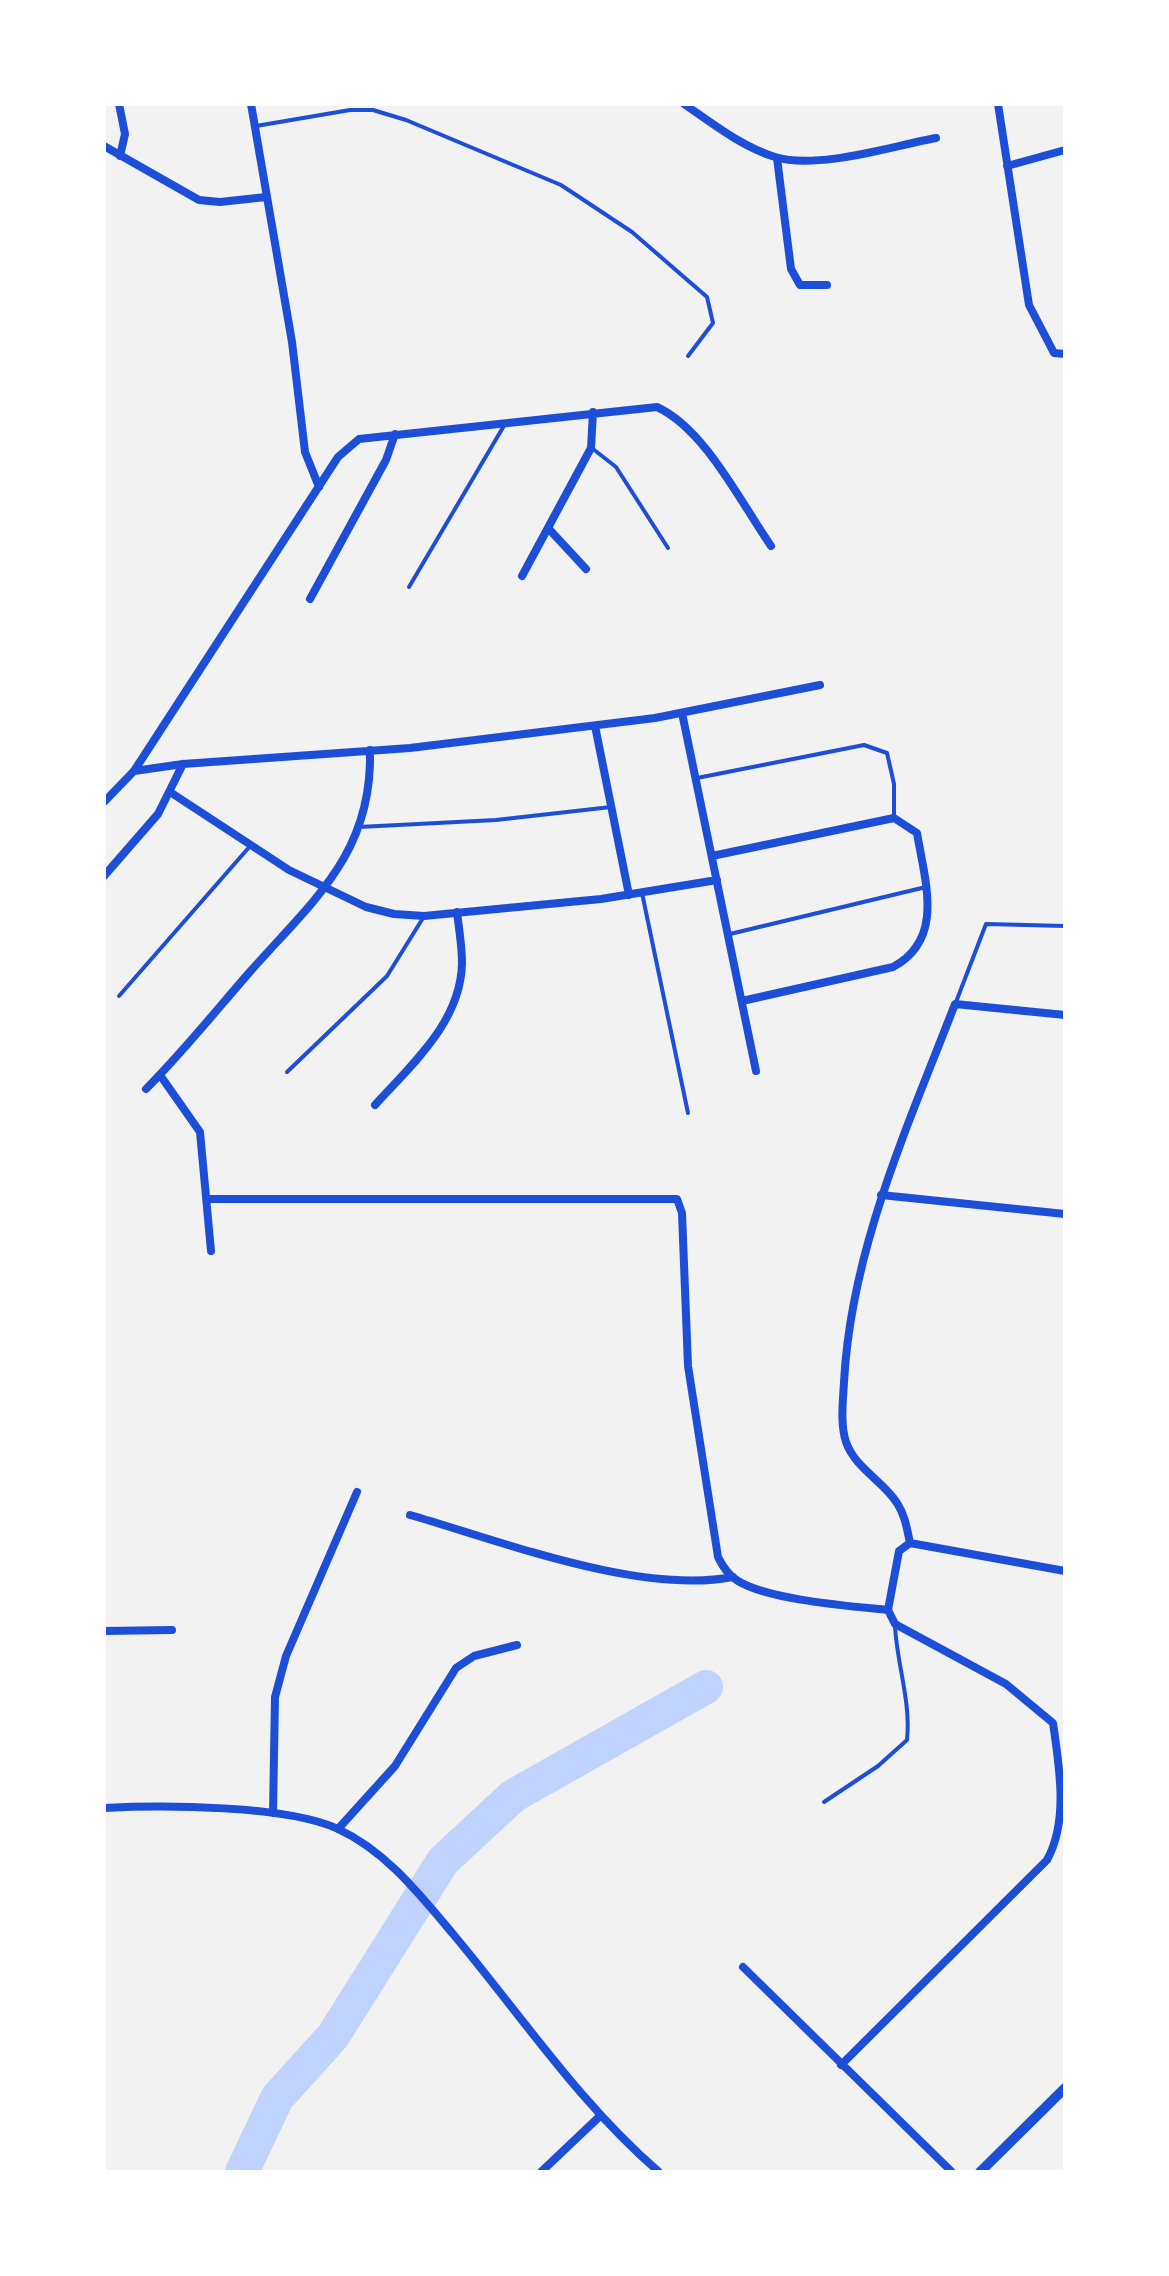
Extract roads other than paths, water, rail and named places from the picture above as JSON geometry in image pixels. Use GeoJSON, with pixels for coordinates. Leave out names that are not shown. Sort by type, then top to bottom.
{"type":"FeatureCollection","features":[{"type":"Feature","properties":{"kind":"street"},"geometry":{"type":"LineString","coordinates":[[119,104],[125,134],[120,156]]}},
{"type":"Feature","properties":{"kind":"street"},"geometry":{"type":"LineString","coordinates":[[251,104],[292,342],[305,452],[319,487]]}},
{"type":"Feature","properties":{"kind":"street"},"geometry":{"type":"LineString","coordinates":[[684,104],[740,141],[777,158],[815,160],[936,138]]}},
{"type":"Feature","properties":{"kind":"street"},"geometry":{"type":"LineString","coordinates":[[998,104],[1029,305],[1054,353],[1065,354]]}},
{"type":"Feature","properties":{"kind":"street"},"geometry":{"type":"LineString","coordinates":[[104,146],[199,200],[266,197]]}},
{"type":"Feature","properties":{"kind":"street"},"geometry":{"type":"LineString","coordinates":[[1007,166],[1065,150]]}},
{"type":"Feature","properties":{"kind":"street"},"geometry":{"type":"LineString","coordinates":[[777,158],[791,269],[800,285],[827,285]]}},
{"type":"Feature","properties":{"kind":"street"},"geometry":{"type":"LineString","coordinates":[[104,802],[134,771],[338,457],[359,439],[657,407],[676,416],[697,438],[771,546]]}},
{"type":"Feature","properties":{"kind":"street"},"geometry":{"type":"LineString","coordinates":[[522,576],[591,448],[593,412]]}},
{"type":"Feature","properties":{"kind":"street"},"geometry":{"type":"LineString","coordinates":[[310,599],[386,460],[395,434]]}},
{"type":"Feature","properties":{"kind":"street"},"geometry":{"type":"LineString","coordinates":[[548,528],[586,569]]}},
{"type":"Feature","properties":{"kind":"street"},"geometry":{"type":"LineString","coordinates":[[134,771],[595,726],[682,713],[820,685]]}},
{"type":"Feature","properties":{"kind":"street"},"geometry":{"type":"LineString","coordinates":[[682,713],[756,1071]]}},
{"type":"Feature","properties":{"kind":"street"},"geometry":{"type":"LineString","coordinates":[[595,726],[629,895]]}},
{"type":"Feature","properties":{"kind":"street"},"geometry":{"type":"LineString","coordinates":[[146,1089],[327,888],[368,803],[370,750]]}},
{"type":"Feature","properties":{"kind":"street"},"geometry":{"type":"LineString","coordinates":[[104,876],[158,814],[183,764]]}},
{"type":"Feature","properties":{"kind":"street"},"geometry":{"type":"LineString","coordinates":[[170,792],[289,870],[366,907],[424,916],[629,895],[717,880]]}},
{"type":"Feature","properties":{"kind":"street"},"geometry":{"type":"LineString","coordinates":[[712,856],[894,818],[917,833],[926,887],[927,929],[912,957],[893,967],[742,1001]]}},
{"type":"Feature","properties":{"kind":"street"},"geometry":{"type":"LineString","coordinates":[[375,1105],[437,1035],[454,1003],[462,965],[457,912]]}},
{"type":"Feature","properties":{"kind":"street"},"geometry":{"type":"LineString","coordinates":[[910,1543],[904,1516],[895,1500],[856,1460],[846,1443],[842,1415],[846,1337],[881,1195],[955,1004],[1065,1015]]}},
{"type":"Feature","properties":{"kind":"street"},"geometry":{"type":"LineString","coordinates":[[160,1075],[200,1132],[211,1251]]}},
{"type":"Feature","properties":{"kind":"street"},"geometry":{"type":"LineString","coordinates":[[881,1195],[1065,1214]]}},
{"type":"Feature","properties":{"kind":"street"},"geometry":{"type":"LineString","coordinates":[[208,1199],[677,1199],[682,1213],[688,1366],[698,1450],[718,1557],[740,1583],[810,1602],[888,1610]]}},
{"type":"Feature","properties":{"kind":"street"},"geometry":{"type":"LineString","coordinates":[[273,1813],[275,1697],[286,1656],[357,1492]]}},
{"type":"Feature","properties":{"kind":"street"},"geometry":{"type":"LineString","coordinates":[[410,1515],[588,1567],[626,1574],[700,1579],[733,1577]]}},
{"type":"Feature","properties":{"kind":"street"},"geometry":{"type":"LineString","coordinates":[[841,2065],[1047,1860],[1058,1841],[1060,1770],[1053,1723],[1006,1684],[895,1624],[888,1610],[899,1551],[910,1543],[1065,1571]]}},
{"type":"Feature","properties":{"kind":"street"},"geometry":{"type":"LineString","coordinates":[[104,1631],[172,1630]]}},
{"type":"Feature","properties":{"kind":"street"},"geometry":{"type":"LineString","coordinates":[[338,1829],[395,1766],[456,1668],[474,1656],[517,1645]]}},
{"type":"Feature","properties":{"kind":"street"},"geometry":{"type":"LineString","coordinates":[[104,1808],[139,1806],[273,1813],[338,1829],[373,1851],[400,1874],[431,1909],[600,2116],[659,2172]]}},
{"type":"Feature","properties":{"kind":"street"},"geometry":{"type":"LineString","coordinates":[[743,1967],[952,2172]]}},
{"type":"Feature","properties":{"kind":"street"},"geometry":{"type":"LineString","coordinates":[[980,2172],[1065,2088]]}},
{"type":"Feature","properties":{"kind":"street"},"geometry":{"type":"LineString","coordinates":[[541,2172],[600,2116]]}},
{"type":"Feature","properties":{"kind":"lane"},"geometry":{"type":"LineString","coordinates":[[254,127],[350,110],[373,110],[406,120],[561,185],[632,232],[707,297],[713,323],[688,356]]}},
{"type":"Feature","properties":{"kind":"lane"},"geometry":{"type":"LineString","coordinates":[[409,587],[506,422]]}},
{"type":"Feature","properties":{"kind":"lane"},"geometry":{"type":"LineString","coordinates":[[591,448],[616,467],[668,548]]}},
{"type":"Feature","properties":{"kind":"lane"},"geometry":{"type":"LineString","coordinates":[[695,779],[864,745],[887,753],[894,784],[894,818]]}},
{"type":"Feature","properties":{"kind":"lane"},"geometry":{"type":"LineString","coordinates":[[359,827],[496,820],[611,807]]}},
{"type":"Feature","properties":{"kind":"lane"},"geometry":{"type":"LineString","coordinates":[[119,996],[251,845]]}},
{"type":"Feature","properties":{"kind":"lane"},"geometry":{"type":"LineString","coordinates":[[728,935],[926,887]]}},
{"type":"Feature","properties":{"kind":"lane"},"geometry":{"type":"LineString","coordinates":[[642,893],[688,1113]]}},
{"type":"Feature","properties":{"kind":"lane"},"geometry":{"type":"LineString","coordinates":[[287,1072],[387,976],[424,916]]}},
{"type":"Feature","properties":{"kind":"lane"},"geometry":{"type":"LineString","coordinates":[[955,1004],[986,924],[1065,926]]}},
{"type":"Feature","properties":{"kind":"lane"},"geometry":{"type":"LineString","coordinates":[[824,1802],[878,1766],[907,1740],[910,1712],[899,1665],[895,1624]]}},
{"type":"Feature","properties":{"kind":"waterway"},"geometry":{"type":"LineString","coordinates":[[242,2172],[277,2098],[333,2036],[443,1861],[513,1796],[706,1687]]}}]}
